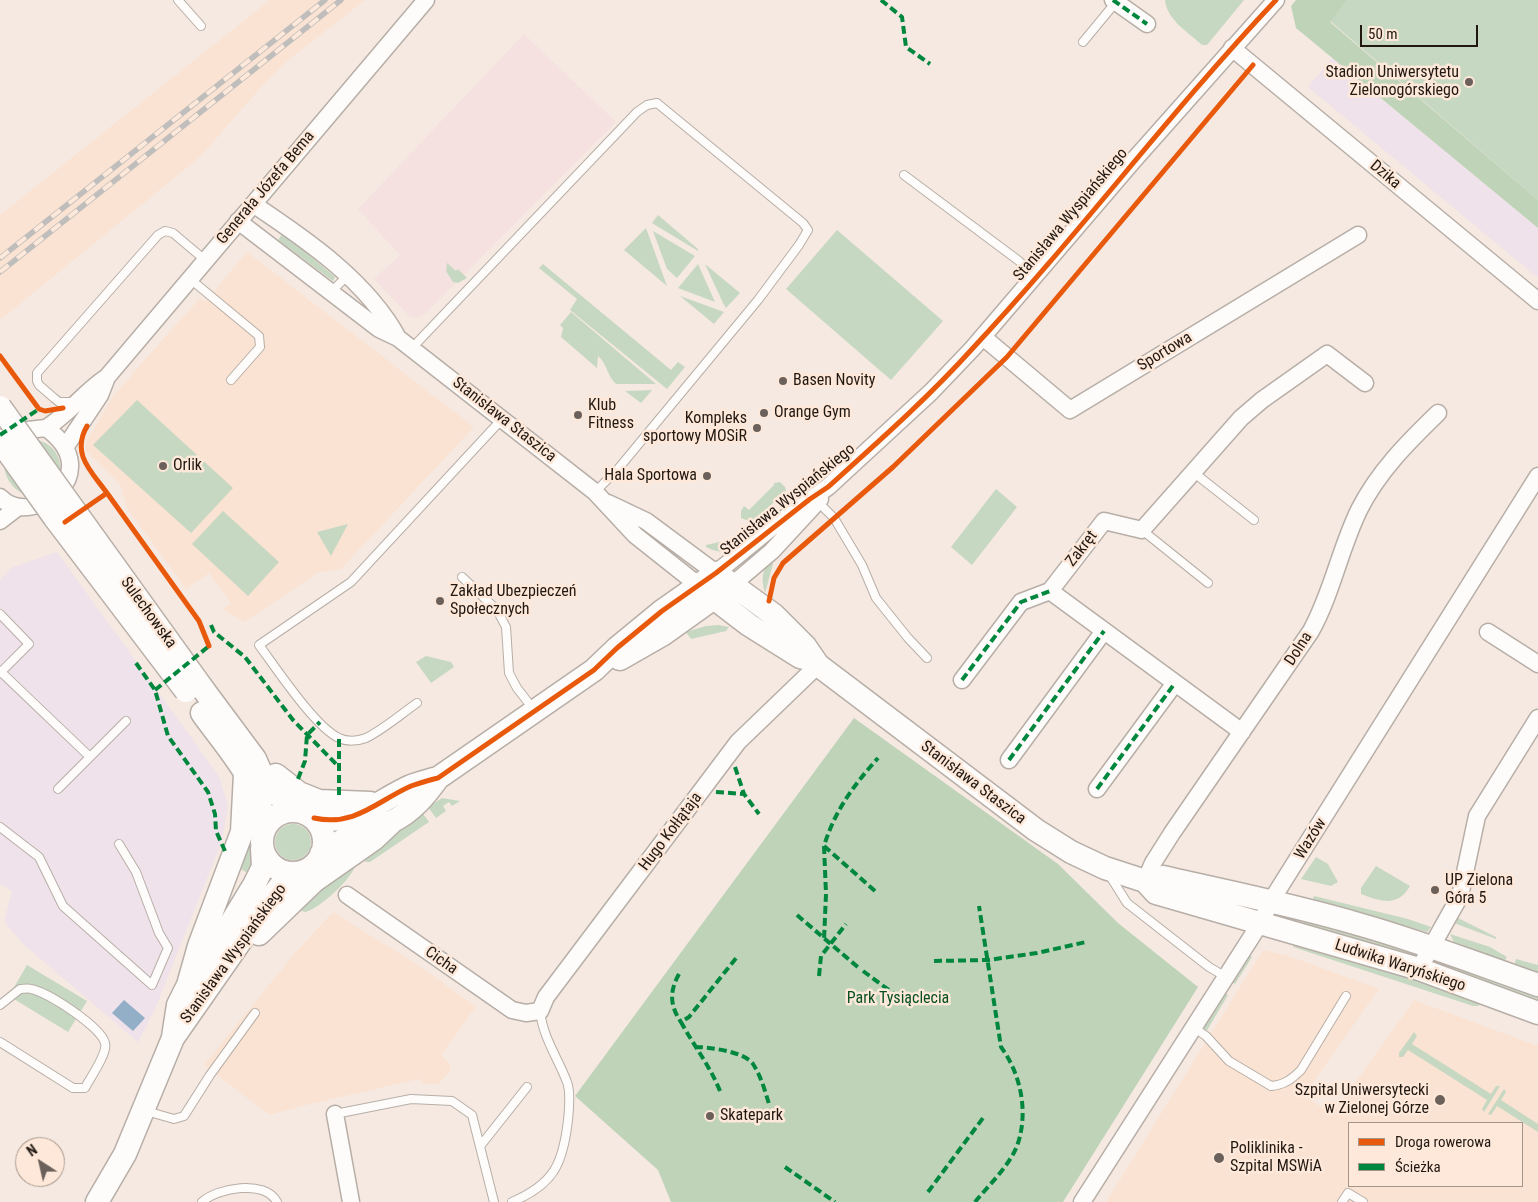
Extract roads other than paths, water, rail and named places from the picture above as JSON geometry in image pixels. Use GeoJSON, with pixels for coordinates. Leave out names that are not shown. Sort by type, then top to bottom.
{"type":"FeatureCollection","features":[{"type":"Feature","properties":{"kind":"street","name":"Generała Józefa Bema"},"geometry":{"type":"LineString","coordinates":[[46,428],[60,418],[89,389],[107,377],[426,0]]}},
{"type":"Feature","properties":{"kind":"street","name":"Stanisława Wyspiańskiego"},"geometry":{"type":"LineString","coordinates":[[308,815],[329,822],[385,813],[422,801],[438,778],[594,670],[629,654],[662,635],[715,585],[772,551],[815,500],[931,392],[983,337],[1232,48],[1276,0]]}},
{"type":"Feature","properties":{"kind":"street"},"geometry":{"type":"LineString","coordinates":[[1114,1],[1146,24]]}},
{"type":"Feature","properties":{"kind":"street","name":"Dzika"},"geometry":{"type":"LineString","coordinates":[[1232,48],[1538,301]]}},
{"type":"Feature","properties":{"kind":"street","name":"Stanisława Staszica"},"geometry":{"type":"LineString","coordinates":[[253,204],[284,225],[347,276],[384,314],[405,343]]}},
{"type":"Feature","properties":{"kind":"street","name":"Stanisława Staszica"},"geometry":{"type":"LineString","coordinates":[[238,221],[332,291],[379,329],[405,343],[503,418],[608,503],[635,535],[715,585],[769,637],[800,657],[816,663],[1036,830],[1070,852],[1105,868],[1145,881],[1156,893],[1261,922]]}},
{"type":"Feature","properties":{"kind":"street","name":"Sportowa"},"geometry":{"type":"LineString","coordinates":[[983,337],[1070,410],[1358,235]]}},
{"type":"Feature","properties":{"kind":"street"},"geometry":{"type":"LineString","coordinates":[[1142,530],[1241,418],[1262,400],[1327,354],[1365,383]]}},
{"type":"Feature","properties":{"kind":"street","name":"Generała Józefa Bema"},"geometry":{"type":"LineString","coordinates":[[66,446],[100,395],[107,377]]}},
{"type":"Feature","properties":{"kind":"street","name":"Sulechowska"},"geometry":{"type":"LineString","coordinates":[[0,407],[250,767],[285,802],[308,815]]}},
{"type":"Feature","properties":{"kind":"street","name":"Dolna"},"geometry":{"type":"LineString","coordinates":[[1145,881],[1153,863],[1167,841],[1281,677],[1324,608],[1364,500],[1380,476],[1403,448],[1438,413]]}},
{"type":"Feature","properties":{"kind":"street"},"geometry":{"type":"LineString","coordinates":[[0,449],[17,435],[46,428],[66,446],[69,452],[70,469],[69,476],[62,489],[38,505],[17,508],[6,504],[0,497]]}},
{"type":"Feature","properties":{"kind":"street","name":"Sulechowska"},"geometry":{"type":"LineString","coordinates":[[0,441],[54,517],[197,693]]}},
{"type":"Feature","properties":{"kind":"street","name":"Wazów"},"geometry":{"type":"LineString","coordinates":[[1082,1202],[1261,922],[1271,901],[1538,476]]}},
{"type":"Feature","properties":{"kind":"street"},"geometry":{"type":"LineString","coordinates":[[0,521],[17,508]]}},
{"type":"Feature","properties":{"kind":"street","name":"Zakręt"},"geometry":{"type":"LineString","coordinates":[[1050,590],[1104,521],[1142,530]]}},
{"type":"Feature","properties":{"kind":"street"},"geometry":{"type":"LineString","coordinates":[[962,680],[1021,602],[1050,590],[1242,732]]}},
{"type":"Feature","properties":{"kind":"street"},"geometry":{"type":"LineString","coordinates":[[1009,760],[1104,631]]}},
{"type":"Feature","properties":{"kind":"street"},"geometry":{"type":"LineString","coordinates":[[1488,632],[1538,664]]}},
{"type":"Feature","properties":{"kind":"street","name":"Hugo Kołłątaja"},"geometry":{"type":"LineString","coordinates":[[540,1012],[546,997],[738,742],[816,663]]}},
{"type":"Feature","properties":{"kind":"street"},"geometry":{"type":"LineString","coordinates":[[1097,789],[1176,684]]}},
{"type":"Feature","properties":{"kind":"street"},"geometry":{"type":"LineString","coordinates":[[1419,969],[1460,896],[1477,816],[1538,718]]}},
{"type":"Feature","properties":{"kind":"street"},"geometry":{"type":"LineString","coordinates":[[188,985],[199,946],[242,832],[250,767],[309,798],[333,803],[362,801],[385,813],[374,839],[314,881],[257,936],[234,952]]}},
{"type":"Feature","properties":{"kind":"street","name":"Sulechowska"},"geometry":{"type":"LineString","coordinates":[[250,767],[264,813],[263,838]]}},
{"type":"Feature","properties":{"kind":"street"},"geometry":{"type":"LineString","coordinates":[[290,811],[308,815],[323,834],[322,854],[308,870],[298,873],[284,872],[274,867],[266,860],[263,838],[270,820],[280,813],[290,811]]}},
{"type":"Feature","properties":{"kind":"street","name":"Stanisława Wyspiańskiego"},"geometry":{"type":"LineString","coordinates":[[322,854],[385,813]]}},
{"type":"Feature","properties":{"kind":"street","name":"Stanisława Wyspiańskiego"},"geometry":{"type":"LineString","coordinates":[[97,1202],[125,1154],[144,1110],[173,1038],[178,1005],[188,985],[212,954],[254,886],[263,867],[263,838]]}},
{"type":"Feature","properties":{"kind":"street","name":"Stanisława Wyspiańskiego"},"geometry":{"type":"LineString","coordinates":[[173,1038],[284,881],[298,873]]}},
{"type":"Feature","properties":{"kind":"street","name":"Stanisława Staszica"},"geometry":{"type":"LineString","coordinates":[[1145,881],[1163,877],[1271,901]]}},
{"type":"Feature","properties":{"kind":"street","name":"Cicha"},"geometry":{"type":"LineString","coordinates":[[347,895],[512,1010],[526,1013],[540,1012]]}},
{"type":"Feature","properties":{"kind":"street","name":"Ludwika Waryńskiego"},"geometry":{"type":"LineString","coordinates":[[1271,901],[1357,923],[1432,946],[1538,985]]}},
{"type":"Feature","properties":{"kind":"street","name":"Ludwika Waryńskiego"},"geometry":{"type":"LineString","coordinates":[[1261,922],[1419,969],[1538,1013]]}},
{"type":"Feature","properties":{"kind":"street"},"geometry":{"type":"LineString","coordinates":[[335,1114],[351,1202]]}},
{"type":"Feature","properties":{"kind":"street","name":"Stanisława Wyspiańskiego"},"geometry":{"type":"LineString","coordinates":[[114,1202],[125,1154]]}},
{"type":"Feature","properties":{"kind":"lane"},"geometry":{"type":"LineString","coordinates":[[178,0],[201,26]]}},
{"type":"Feature","properties":{"kind":"lane"},"geometry":{"type":"LineString","coordinates":[[1083,42],[1114,1]]}},
{"type":"Feature","properties":{"kind":"lane"},"geometry":{"type":"LineString","coordinates":[[405,343],[631,118],[647,105],[657,103],[803,223],[808,230],[758,300],[618,469],[595,492]]}},
{"type":"Feature","properties":{"kind":"lane"},"geometry":{"type":"LineString","coordinates":[[904,175],[1019,261],[1035,277]]}},
{"type":"Feature","properties":{"kind":"lane"},"geometry":{"type":"LineString","coordinates":[[76,402],[70,400],[59,402],[36,381],[37,372],[158,235],[165,231],[173,233],[205,260]]}},
{"type":"Feature","properties":{"kind":"lane"},"geometry":{"type":"LineString","coordinates":[[332,291],[347,276]]}},
{"type":"Feature","properties":{"kind":"lane"},"geometry":{"type":"LineString","coordinates":[[189,278],[259,336],[260,347],[231,380]]}},
{"type":"Feature","properties":{"kind":"lane"},"geometry":{"type":"LineString","coordinates":[[417,703],[365,738],[352,741],[341,739],[330,732],[303,704],[259,646],[351,582],[503,418]]}},
{"type":"Feature","properties":{"kind":"lane"},"geometry":{"type":"LineString","coordinates":[[1193,472],[1254,520]]}},
{"type":"Feature","properties":{"kind":"lane"},"geometry":{"type":"LineString","coordinates":[[815,500],[834,518],[862,565],[876,598],[908,638],[927,658]]}},
{"type":"Feature","properties":{"kind":"lane"},"geometry":{"type":"LineString","coordinates":[[1142,530],[1208,583]]}},
{"type":"Feature","properties":{"kind":"lane"},"geometry":{"type":"LineString","coordinates":[[462,577],[497,610],[506,627],[509,673],[517,688],[535,712]]}},
{"type":"Feature","properties":{"kind":"lane"},"geometry":{"type":"LineString","coordinates":[[0,614],[29,644],[1,672],[90,757]]}},
{"type":"Feature","properties":{"kind":"lane"},"geometry":{"type":"LineString","coordinates":[[58,789],[126,721]]}},
{"type":"Feature","properties":{"kind":"lane"},"geometry":{"type":"LineString","coordinates":[[0,828],[39,857],[63,906],[152,985],[168,948],[159,933],[136,872],[119,844]]}},
{"type":"Feature","properties":{"kind":"lane"},"geometry":{"type":"LineString","coordinates":[[1105,868],[1124,898],[1209,967],[1226,977]]}},
{"type":"Feature","properties":{"kind":"lane"},"geometry":{"type":"LineString","coordinates":[[0,1005],[20,989],[32,989],[54,999],[98,1032],[105,1042],[106,1050],[84,1088],[73,1088],[0,1042]]}},
{"type":"Feature","properties":{"kind":"lane"},"geometry":{"type":"LineString","coordinates":[[1193,1028],[1206,1036],[1229,1061],[1271,1086],[1279,1085],[1294,1078],[1301,1070],[1346,996]]}},
{"type":"Feature","properties":{"kind":"lane"},"geometry":{"type":"LineString","coordinates":[[512,1202],[527,1195],[546,1182],[558,1166],[564,1148],[568,1115],[568,1084],[542,1029],[540,1012]]}},
{"type":"Feature","properties":{"kind":"lane"},"geometry":{"type":"LineString","coordinates":[[144,1110],[174,1119],[184,1116],[210,1075],[255,1013]]}},
{"type":"Feature","properties":{"kind":"lane"},"geometry":{"type":"LineString","coordinates":[[482,1145],[527,1087]]}},
{"type":"Feature","properties":{"kind":"lane"},"geometry":{"type":"LineString","coordinates":[[335,1114],[411,1099],[452,1101],[472,1115],[482,1145],[494,1202]]}},
{"type":"Feature","properties":{"kind":"lane"},"geometry":{"type":"LineString","coordinates":[[202,1202],[207,1197],[246,1187],[264,1190],[277,1202]]}},
{"type":"Feature","properties":{"kind":"lane"},"geometry":{"type":"LineString","coordinates":[[1342,1202],[1348,1193],[1363,1202]]}},
{"type":"Feature","properties":{"kind":"water"},"geometry":{"type":"Polygon","coordinates":[[[124,1000],[145,1018],[133,1031],[112,1013],[124,1000]]]}},
{"type":"Feature","properties":{"kind":"railway"},"geometry":{"type":"LineString","coordinates":[[0,258],[325,0]]}},
{"type":"Feature","properties":{"kind":"railway"},"geometry":{"type":"LineString","coordinates":[[0,272],[341,0]]}},
{"type":"Feature","properties":{"kind":"place","name":"Stadion Uniwersytetu Zielonogórskiego"},"geometry":{"type":"Point","coordinates":[1469,82]}},
{"type":"Feature","properties":{"kind":"place","name":"Basen Novity"},"geometry":{"type":"Point","coordinates":[783,381]}},
{"type":"Feature","properties":{"kind":"place","name":"Orange Gym"},"geometry":{"type":"Point","coordinates":[764,413]}},
{"type":"Feature","properties":{"kind":"place","name":"Klub Fitness"},"geometry":{"type":"Point","coordinates":[578,415]}},
{"type":"Feature","properties":{"kind":"place","name":"Kompleks sportowy MOSiR"},"geometry":{"type":"Point","coordinates":[757,428]}},
{"type":"Feature","properties":{"kind":"place","name":"Orlik"},"geometry":{"type":"Point","coordinates":[163,466]}},
{"type":"Feature","properties":{"kind":"place","name":"Hala Sportowa"},"geometry":{"type":"Point","coordinates":[707,476]}},
{"type":"Feature","properties":{"kind":"place","name":"Zakład Ubezpieczeń Społecznych"},"geometry":{"type":"Point","coordinates":[440,601]}},
{"type":"Feature","properties":{"kind":"place","name":"UP Zielona Góra 5"},"geometry":{"type":"Point","coordinates":[1435,890]}},
{"type":"Feature","properties":{"kind":"place","name":"Szpital Uniwersytecki w Zielonej Górze"},"geometry":{"type":"Point","coordinates":[1440,1100]}},
{"type":"Feature","properties":{"kind":"place","name":"Skatepark"},"geometry":{"type":"Point","coordinates":[710,1116]}},
{"type":"Feature","properties":{"kind":"place","name":"Poliklinika - Szpital MSWiA"},"geometry":{"type":"Point","coordinates":[1219,1158]}},
{"type":"Feature","properties":{"kind":"park label","name":"Park Tysiąclecia"},"geometry":{"type":"Point","coordinates":[898,999]}}]}
